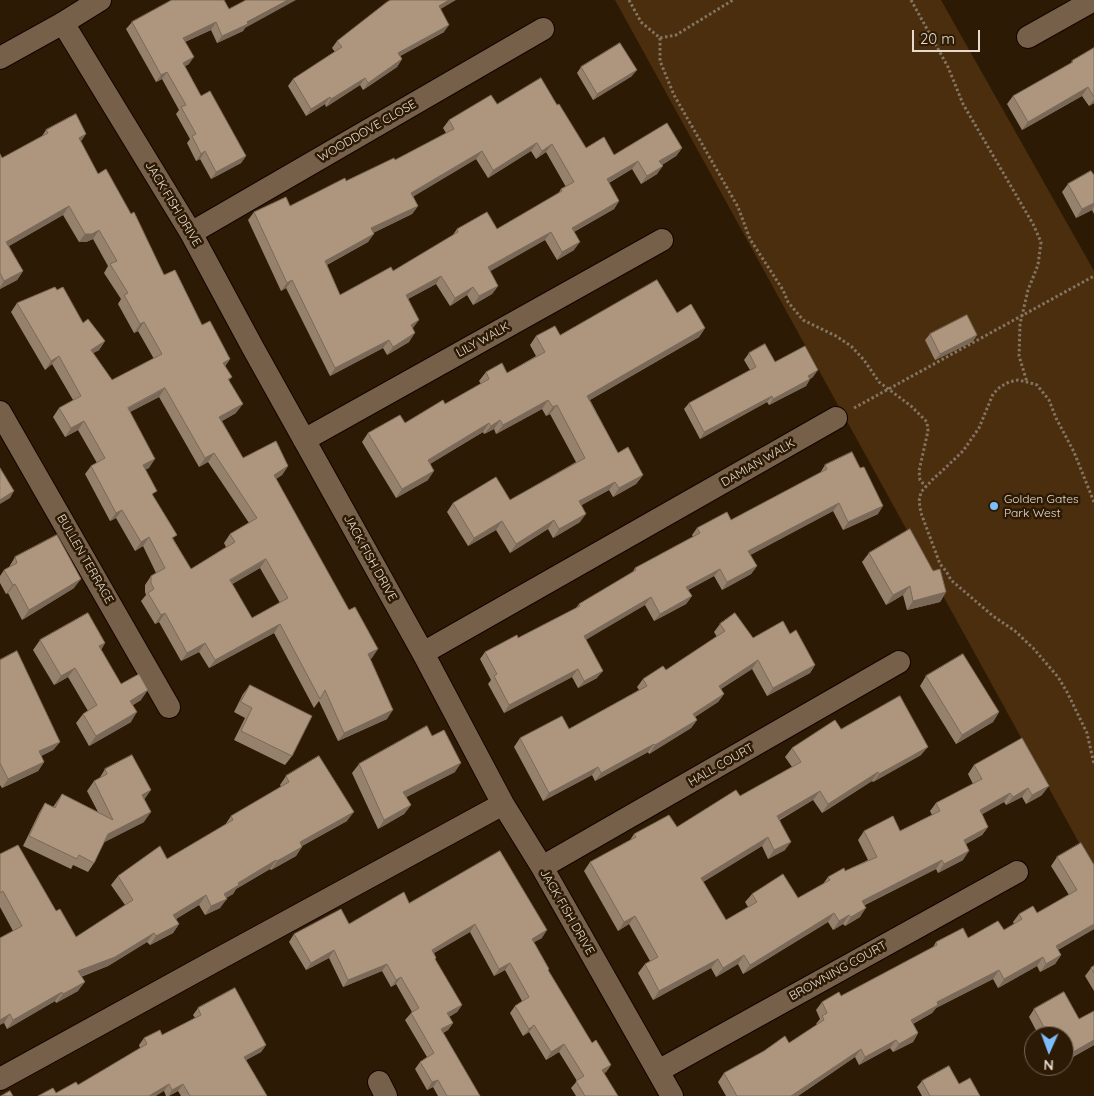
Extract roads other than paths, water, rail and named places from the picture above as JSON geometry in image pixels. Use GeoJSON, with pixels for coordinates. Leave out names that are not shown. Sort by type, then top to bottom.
{"type":"FeatureCollection","features":[{"type":"Feature","properties":{"kind":"street"},"geometry":{"type":"LineString","coordinates":[[0,58],[100,0]]}},
{"type":"Feature","properties":{"kind":"street"},"geometry":{"type":"LineString","coordinates":[[1028,37],[1094,0]]}},
{"type":"Feature","properties":{"kind":"street","name":"JACK FISH DRIVE"},"geometry":{"type":"LineString","coordinates":[[63,22],[191,233],[423,653],[504,804],[542,867],[672,1096]]}},
{"type":"Feature","properties":{"kind":"street","name":"WOODDOVE CLOSE"},"geometry":{"type":"LineString","coordinates":[[191,233],[543,29]]}},
{"type":"Feature","properties":{"kind":"street","name":"LILY WALK"},"geometry":{"type":"LineString","coordinates":[[304,440],[662,240]]}},
{"type":"Feature","properties":{"kind":"street","name":"BULLEN TERRACE"},"geometry":{"type":"LineString","coordinates":[[0,412],[169,707]]}},
{"type":"Feature","properties":{"kind":"street","name":"DAMIAN WALK"},"geometry":{"type":"LineString","coordinates":[[423,653],[836,418]]}},
{"type":"Feature","properties":{"kind":"street","name":"HALL COURT"},"geometry":{"type":"LineString","coordinates":[[542,867],[899,662]]}},
{"type":"Feature","properties":{"kind":"street"},"geometry":{"type":"LineString","coordinates":[[0,1079],[504,804]]}},
{"type":"Feature","properties":{"kind":"street","name":"BROWNING COURT"},"geometry":{"type":"LineString","coordinates":[[658,1071],[1017,872]]}},
{"type":"Feature","properties":{"kind":"place","name":"Golden Gates Park West"},"geometry":{"type":"Point","coordinates":[994,506]}}]}
